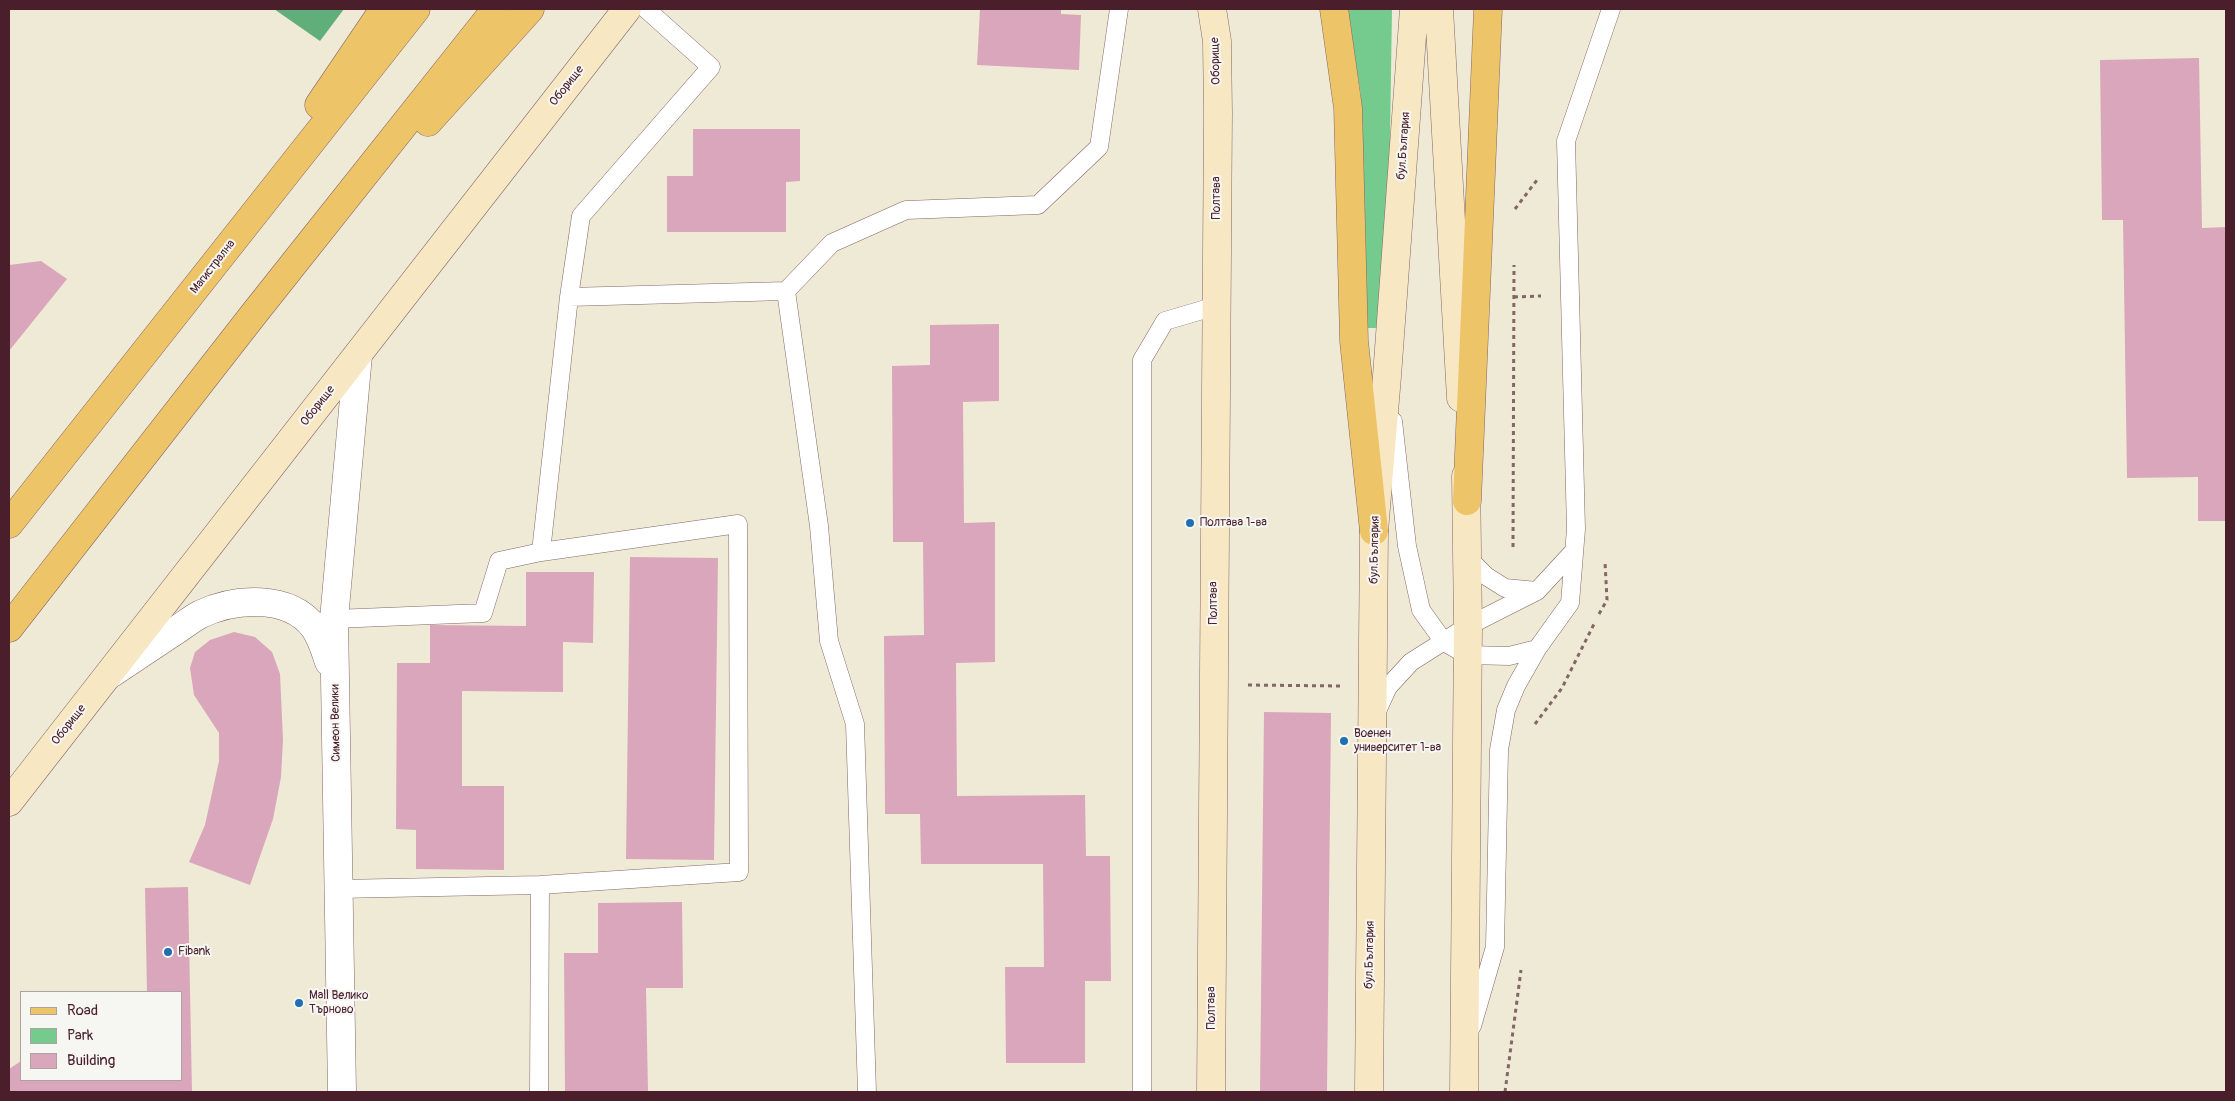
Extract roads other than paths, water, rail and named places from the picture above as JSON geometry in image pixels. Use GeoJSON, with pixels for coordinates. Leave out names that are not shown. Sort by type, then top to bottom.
{"type":"FeatureCollection","features":[{"type":"Feature","properties":{"kind":"main road"},"geometry":{"type":"LineString","coordinates":[[206,277],[384,9]]}},
{"type":"Feature","properties":{"kind":"main road","name":"Магистрална"},"geometry":{"type":"LineString","coordinates":[[9,524],[416,9]]}},
{"type":"Feature","properties":{"kind":"main road"},"geometry":{"type":"LineString","coordinates":[[9,628],[253,315],[496,9]]}},
{"type":"Feature","properties":{"kind":"main road"},"geometry":{"type":"LineString","coordinates":[[253,315],[530,9]]}},
{"type":"Feature","properties":{"kind":"main road","name":"Оборище"},"geometry":{"type":"LineString","coordinates":[[9,802],[628,9]]}},
{"type":"Feature","properties":{"kind":"main road","name":"Оборище"},"geometry":{"type":"LineString","coordinates":[[1212,9],[1217,41],[1218,113]]}},
{"type":"Feature","properties":{"kind":"main road"},"geometry":{"type":"LineString","coordinates":[[1334,9],[1348,108],[1354,341],[1374,531]]}},
{"type":"Feature","properties":{"kind":"main road","name":"бул.България"},"geometry":{"type":"LineString","coordinates":[[1369,1092],[1374,531],[1388,376],[1414,9]]}},
{"type":"Feature","properties":{"kind":"main road"},"geometry":{"type":"LineString","coordinates":[[1439,9],[1467,502],[1468,626],[1464,1092]]}},
{"type":"Feature","properties":{"kind":"main road"},"geometry":{"type":"LineString","coordinates":[[1467,502],[1488,9]]}},
{"type":"Feature","properties":{"kind":"main road","name":"Полтава"},"geometry":{"type":"LineString","coordinates":[[1212,1092],[1218,113]]}},
{"type":"Feature","properties":{"kind":"street","name":"Симеон Велики"},"geometry":{"type":"LineString","coordinates":[[342,1092],[334,619],[358,355]]}},
{"type":"Feature","properties":{"kind":"street"},"geometry":{"type":"LineString","coordinates":[[107,677],[200,615],[220,606],[243,602],[267,603],[287,607],[301,615],[314,627],[324,647],[335,683]]}},
{"type":"Feature","properties":{"kind":"lane"},"geometry":{"type":"LineString","coordinates":[[541,552],[569,298],[581,216],[711,67],[646,9]]}},
{"type":"Feature","properties":{"kind":"lane"},"geometry":{"type":"LineString","coordinates":[[569,298],[786,291],[832,243],[906,210],[1038,206],[1099,148],[1119,9]]}},
{"type":"Feature","properties":{"kind":"lane"},"geometry":{"type":"LineString","coordinates":[[1464,1054],[1495,947],[1500,742],[1506,710],[1516,686],[1536,649],[1570,603],[1576,529],[1566,141],[1611,9]]}},
{"type":"Feature","properties":{"kind":"lane"},"geometry":{"type":"LineString","coordinates":[[786,291],[819,526],[829,641],[855,724],[867,1092]]}},
{"type":"Feature","properties":{"kind":"lane"},"geometry":{"type":"LineString","coordinates":[[1142,1092],[1142,360],[1165,320],[1216,306]]}},
{"type":"Feature","properties":{"kind":"lane"},"geometry":{"type":"LineString","coordinates":[[1388,376],[1407,546],[1421,610],[1444,642],[1467,655],[1509,656],[1536,649]]}},
{"type":"Feature","properties":{"kind":"lane"},"geometry":{"type":"LineString","coordinates":[[334,619],[483,612],[499,561],[541,552],[738,524],[739,872],[540,885],[338,889]]}},
{"type":"Feature","properties":{"kind":"lane"},"geometry":{"type":"LineString","coordinates":[[1372,720],[1388,687],[1411,662],[1468,626],[1537,591],[1574,551]]}},
{"type":"Feature","properties":{"kind":"lane"},"geometry":{"type":"LineString","coordinates":[[1468,558],[1486,576],[1506,588],[1537,591]]}},
{"type":"Feature","properties":{"kind":"lane"},"geometry":{"type":"LineString","coordinates":[[539,1092],[540,885]]}},
{"type":"Feature","properties":{"kind":"place","name":"Полтава 1-ва"},"geometry":{"type":"Point","coordinates":[1190,523]}},
{"type":"Feature","properties":{"kind":"place","name":"Военен университет 1-ва"},"geometry":{"type":"Point","coordinates":[1344,741]}},
{"type":"Feature","properties":{"kind":"place","name":"Fibank"},"geometry":{"type":"Point","coordinates":[168,952]}},
{"type":"Feature","properties":{"kind":"place","name":"Mall Велико Търново"},"geometry":{"type":"Point","coordinates":[299,1003]}}]}
